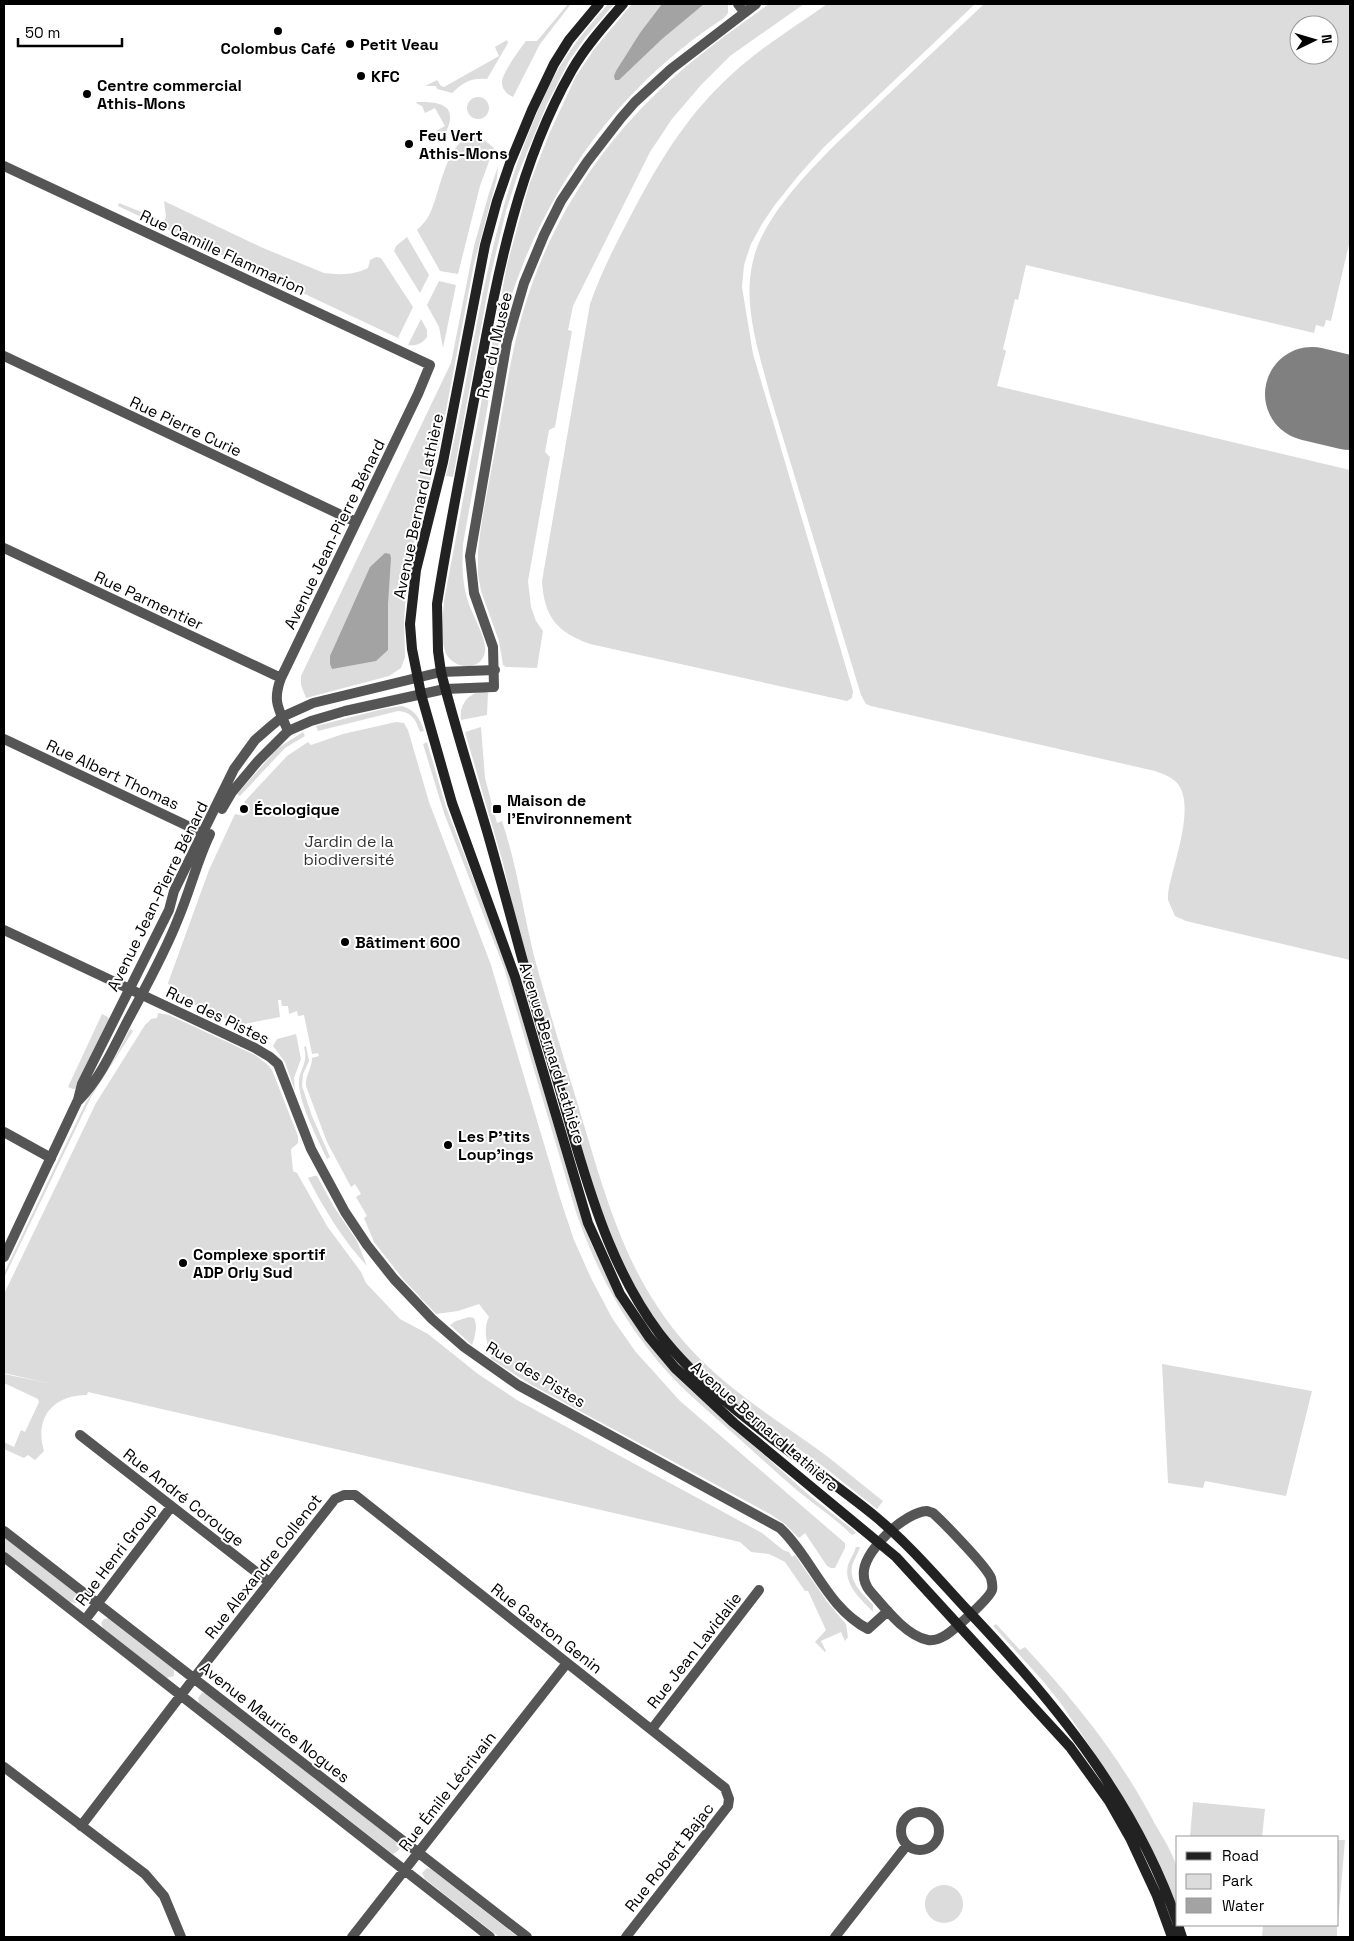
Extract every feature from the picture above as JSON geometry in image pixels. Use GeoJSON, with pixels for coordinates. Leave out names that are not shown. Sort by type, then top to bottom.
{"type":"FeatureCollection","features":[{"type":"Feature","properties":{"kind":"main road","name":"Avenue Bernard Lathière"},"geometry":{"type":"LineString","coordinates":[[599,4],[559,56],[532,110],[510,163],[485,245],[443,462],[416,570],[410,624],[412,649],[421,694],[452,803],[515,977],[588,1223],[620,1294],[649,1337],[675,1368],[703,1396],[896,1557],[1048,1722],[1094,1779],[1109,1801],[1144,1867],[1172,1937]]}},
{"type":"Feature","properties":{"kind":"main road","name":"Avenue Bernard Lathière"},"geometry":{"type":"LineString","coordinates":[[623,4],[589,44],[572,69],[547,120],[511,220],[496,286],[441,578],[436,624],[438,651],[445,689],[590,1192],[606,1239],[631,1292],[680,1359],[708,1387],[891,1530],[1000,1644],[1048,1700],[1096,1762],[1141,1840],[1164,1887],[1176,1919]]}},
{"type":"Feature","properties":{"kind":"street","name":"Rue du Musée"},"geometry":{"type":"LineString","coordinates":[[494,687],[493,647],[474,593],[470,556],[503,365],[513,317],[524,283],[540,243],[561,202],[607,135],[635,102],[671,68],[741,8],[756,4]]}},
{"type":"Feature","properties":{"kind":"street","name":"Rue Camille Flammarion"},"geometry":{"type":"LineString","coordinates":[[4,166],[430,365]]}},
{"type":"Feature","properties":{"kind":"street","name":"Rue Pierre Curie"},"geometry":{"type":"LineString","coordinates":[[4,356],[356,522]]}},
{"type":"Feature","properties":{"kind":"street","name":"Avenue Jean-Pierre Bénard"},"geometry":{"type":"LineString","coordinates":[[288,731],[276,699],[276,691],[281,678],[422,387],[430,365]]}},
{"type":"Feature","properties":{"kind":"street","name":"Rue Parmentier"},"geometry":{"type":"LineString","coordinates":[[4,548],[281,678]]}},
{"type":"Feature","properties":{"kind":"street","name":"Avenue Jean-Pierre Bénard"},"geometry":{"type":"LineString","coordinates":[[78,1100],[90,1089],[104,1067],[142,995],[178,920],[206,834],[234,769],[255,740],[282,717],[313,703],[441,672],[494,670]]}},
{"type":"Feature","properties":{"kind":"street","name":"Avenue Jean-Pierre Bénard"},"geometry":{"type":"LineString","coordinates":[[4,1257],[78,1100],[82,1084],[169,910],[174,891],[232,792],[258,761],[288,731],[324,717],[445,689],[494,687]]}},
{"type":"Feature","properties":{"kind":"street","name":"Rue Albert Thomas"},"geometry":{"type":"LineString","coordinates":[[4,739],[206,834]]}},
{"type":"Feature","properties":{"kind":"street"},"geometry":{"type":"LineString","coordinates":[[4,930],[142,995]]}},
{"type":"Feature","properties":{"kind":"street","name":"Rue des Pistes"},"geometry":{"type":"LineString","coordinates":[[142,995],[255,1048],[278,1064],[311,1149],[356,1229],[399,1284],[432,1319],[464,1347],[518,1385],[780,1528],[797,1544],[838,1605],[860,1625],[868,1629],[888,1611]]}},
{"type":"Feature","properties":{"kind":"street"},"geometry":{"type":"LineString","coordinates":[[4,1132],[51,1158]]}},
{"type":"Feature","properties":{"kind":"street","name":"Rue André Corouge"},"geometry":{"type":"LineString","coordinates":[[80,1435],[269,1582]]}},
{"type":"Feature","properties":{"kind":"street","name":"Rue Alexandre Collenot"},"geometry":{"type":"LineString","coordinates":[[81,1826],[269,1582],[335,1499],[344,1495]]}},
{"type":"Feature","properties":{"kind":"street","name":"Rue Gaston Genin"},"geometry":{"type":"LineString","coordinates":[[344,1495],[355,1495],[722,1784],[728,1794]]}},
{"type":"Feature","properties":{"kind":"street","name":"Rue Henri Group"},"geometry":{"type":"LineString","coordinates":[[84,1620],[171,1507]]}},
{"type":"Feature","properties":{"kind":"street"},"geometry":{"type":"LineString","coordinates":[[920,1512],[930,1512],[937,1517],[991,1577],[991,1590],[970,1613],[945,1635],[927,1640],[912,1634],[888,1611],[866,1585],[864,1578],[866,1563],[880,1542],[891,1530],[906,1518],[920,1512]]}},
{"type":"Feature","properties":{"kind":"street","name":"Avenue Maurice Nogues"},"geometry":{"type":"LineString","coordinates":[[4,1531],[527,1937]]}},
{"type":"Feature","properties":{"kind":"street"},"geometry":{"type":"LineString","coordinates":[[4,1557],[490,1937]]}},
{"type":"Feature","properties":{"kind":"street","name":"Rue Jean Lavidalie"},"geometry":{"type":"LineString","coordinates":[[652,1729],[759,1590]]}},
{"type":"Feature","properties":{"kind":"street","name":"Rue Émile Lécrivain"},"geometry":{"type":"LineString","coordinates":[[352,1937],[567,1663]]}},
{"type":"Feature","properties":{"kind":"street"},"geometry":{"type":"LineString","coordinates":[[4,1767],[145,1874],[164,1896],[181,1937]]}},
{"type":"Feature","properties":{"kind":"street","name":"Rue Robert Bajac"},"geometry":{"type":"LineString","coordinates":[[626,1937],[728,1806],[728,1794]]}},
{"type":"Feature","properties":{"kind":"street"},"geometry":{"type":"LineString","coordinates":[[835,1937],[907,1845]]}},
{"type":"Feature","properties":{"kind":"green space"},"geometry":{"type":"Polygon","coordinates":[[[568,4],[571,4],[540,44],[513,97],[509,95],[504,89],[502,82],[512,61],[526,41],[537,41],[568,4]]]}},
{"type":"Feature","properties":{"kind":"green space"},"geometry":{"type":"Polygon","coordinates":[[[608,4],[614,4],[585,38],[569,61],[547,104],[518,174],[506,211],[491,274],[453,477],[446,476],[490,262],[500,219],[513,177],[536,114],[556,73],[577,41],[608,4]]]}},
{"type":"Feature","properties":{"kind":"green space"},"geometry":{"type":"Polygon","coordinates":[[[632,4],[728,4],[728,13],[650,76],[617,111],[587,148],[561,187],[539,229],[520,272],[505,317],[495,363],[463,544],[466,594],[484,640],[485,652],[482,659],[472,666],[459,665],[448,657],[443,645],[444,601],[507,265],[529,185],[550,132],[576,76],[595,48],[632,4]]]}},
{"type":"Feature","properties":{"kind":"green space"},"geometry":{"type":"Polygon","coordinates":[[[769,4],[804,4],[730,56],[701,85],[672,119],[650,152],[573,306],[568,330],[572,331],[555,427],[549,430],[545,452],[550,457],[528,581],[531,607],[536,621],[543,631],[537,668],[506,667],[503,665],[499,641],[481,591],[478,574],[478,552],[514,347],[522,315],[538,269],[550,240],[581,185],[618,134],[639,110],[688,65],[769,4]]]}},
{"type":"Feature","properties":{"kind":"green space"},"geometry":{"type":"Polygon","coordinates":[[[827,4],[975,4],[824,147],[798,176],[762,224],[751,244],[744,265],[742,287],[753,354],[853,691],[852,698],[847,701],[590,644],[569,634],[554,622],[549,614],[543,594],[542,581],[590,304],[613,250],[662,161],[696,111],[741,66],[827,4]]]}},
{"type":"Feature","properties":{"kind":"green space"},"geometry":{"type":"Polygon","coordinates":[[[984,4],[1350,4],[1350,240],[1331,321],[1326,320],[1324,327],[1316,325],[1314,333],[1026,265],[1018,300],[1015,299],[1003,349],[1006,351],[997,386],[1350,470],[1350,960],[1186,921],[1175,916],[1168,900],[1168,894],[1184,822],[1185,807],[1183,794],[1173,779],[1155,771],[866,704],[861,695],[770,395],[753,328],[749,294],[753,261],[760,240],[772,218],[806,176],[844,136],[984,4]]]}},
{"type":"Feature","properties":{"kind":"green space"},"geometry":{"type":"Polygon","coordinates":[[[507,40],[508,43],[487,79],[468,81],[452,93],[437,89],[436,86],[425,86],[437,80],[444,87],[499,56],[495,47],[507,40]]]}},
{"type":"Feature","properties":{"kind":"green space"},"geometry":{"type":"Polygon","coordinates":[[[474,97],[482,97],[489,104],[489,112],[482,119],[474,119],[467,112],[467,104],[474,97]]]}},
{"type":"Feature","properties":{"kind":"green space"},"geometry":{"type":"Polygon","coordinates":[[[417,102],[437,103],[448,109],[450,121],[442,140],[436,131],[445,126],[435,108],[425,113],[422,106],[417,102]]]}},
{"type":"Feature","properties":{"kind":"green space"},"geometry":{"type":"Polygon","coordinates":[[[469,137],[482,138],[494,148],[480,186],[458,274],[440,271],[417,230],[430,214],[449,159],[461,142],[469,137]]]}},
{"type":"Feature","properties":{"kind":"green space"},"geometry":{"type":"Polygon","coordinates":[[[498,166],[497,178],[474,264],[438,452],[408,570],[404,620],[405,657],[401,668],[389,676],[306,698],[301,685],[301,676],[451,363],[474,246],[498,166]]]}},
{"type":"Feature","properties":{"kind":"green space"},"geometry":{"type":"Polygon","coordinates":[[[164,201],[263,248],[324,273],[341,274],[357,272],[368,268],[370,260],[376,257],[381,258],[413,307],[398,338],[118,206],[119,203],[164,221],[166,217],[164,201]]]}},
{"type":"Feature","properties":{"kind":"green space"},"geometry":{"type":"Polygon","coordinates":[[[407,237],[429,275],[420,293],[394,251],[396,246],[407,237]]]}},
{"type":"Feature","properties":{"kind":"green space"},"geometry":{"type":"Polygon","coordinates":[[[439,281],[456,285],[443,348],[439,327],[427,305],[439,281]]]}},
{"type":"Feature","properties":{"kind":"green space"},"geometry":{"type":"Polygon","coordinates":[[[421,319],[427,330],[427,337],[419,344],[408,345],[421,319]]]}},
{"type":"Feature","properties":{"kind":"green space"},"geometry":{"type":"Polygon","coordinates":[[[485,691],[488,693],[487,715],[461,720],[463,704],[466,700],[474,694],[485,691]]]}},
{"type":"Feature","properties":{"kind":"green space"},"geometry":{"type":"Polygon","coordinates":[[[402,706],[416,715],[424,731],[420,732],[415,720],[410,715],[398,711],[318,731],[316,726],[383,709],[402,706]]]}},
{"type":"Feature","properties":{"kind":"green space","name":"Jardin de la biodiversité"},"geometry":{"type":"Polygon","coordinates":[[[396,722],[404,723],[408,730],[429,802],[491,965],[560,1198],[574,1240],[591,1278],[612,1318],[635,1351],[680,1401],[845,1543],[845,1548],[835,1568],[827,1566],[805,1533],[799,1538],[785,1524],[770,1514],[530,1384],[491,1359],[486,1332],[489,1317],[479,1304],[458,1311],[436,1314],[403,1279],[374,1242],[364,1218],[367,1216],[356,1197],[361,1194],[355,1184],[351,1187],[327,1142],[306,1086],[312,1058],[319,1056],[318,1053],[312,1054],[304,1015],[298,1016],[297,1011],[289,1014],[288,1006],[282,1006],[281,1000],[278,1000],[280,1017],[239,1025],[180,998],[170,987],[168,983],[209,870],[235,814],[244,816],[248,807],[244,804],[245,801],[287,756],[308,742],[311,745],[343,734],[396,722]]]}},
{"type":"Feature","properties":{"kind":"green space"},"geometry":{"type":"Polygon","coordinates":[[[481,727],[485,778],[497,823],[502,821],[507,838],[540,978],[604,1190],[613,1217],[636,1270],[667,1320],[700,1359],[746,1399],[822,1453],[883,1501],[877,1509],[824,1467],[727,1397],[690,1362],[665,1334],[633,1286],[602,1219],[519,934],[503,863],[465,732],[481,727]]]}},
{"type":"Feature","properties":{"kind":"green space"},"geometry":{"type":"Polygon","coordinates":[[[303,732],[305,736],[285,748],[240,796],[237,794],[278,748],[303,732]]]}},
{"type":"Feature","properties":{"kind":"green space"},"geometry":{"type":"Polygon","coordinates":[[[427,742],[446,807],[505,961],[582,1220],[616,1295],[667,1366],[684,1384],[810,1496],[856,1533],[852,1535],[798,1491],[681,1387],[640,1338],[603,1278],[576,1212],[504,968],[444,813],[423,744],[427,742]]]}},
{"type":"Feature","properties":{"kind":"green space","name":"Complexe sportif ADP Orly Sud"},"geometry":{"type":"Polygon","coordinates":[[[158,1013],[169,1015],[255,1055],[272,1070],[298,1136],[298,1143],[291,1149],[293,1171],[297,1173],[327,1226],[361,1272],[366,1283],[400,1319],[428,1334],[478,1374],[517,1400],[762,1533],[783,1550],[789,1552],[792,1557],[795,1555],[828,1603],[846,1624],[848,1637],[845,1641],[841,1632],[821,1641],[825,1652],[815,1642],[826,1630],[808,1591],[805,1591],[785,1562],[769,1554],[751,1552],[740,1542],[88,1392],[87,1395],[65,1399],[49,1411],[44,1419],[42,1428],[44,1451],[35,1460],[28,1455],[24,1458],[4,1449],[4,1442],[14,1447],[21,1430],[25,1432],[39,1402],[38,1399],[4,1383],[4,1374],[48,1383],[4,1373],[4,1294],[96,1103],[145,1025],[151,1019],[157,1018],[158,1013]]]}},
{"type":"Feature","properties":{"kind":"green space"},"geometry":{"type":"Polygon","coordinates":[[[102,1014],[108,1017],[109,1020],[77,1088],[68,1087],[102,1014]]]}},
{"type":"Feature","properties":{"kind":"green space"},"geometry":{"type":"Polygon","coordinates":[[[130,1029],[133,1031],[91,1097],[4,1278],[4,1273],[86,1102],[116,1056],[130,1029]]]}},
{"type":"Feature","properties":{"kind":"green space"},"geometry":{"type":"Polygon","coordinates":[[[296,1034],[301,1059],[294,1078],[295,1091],[285,1062],[273,1046],[277,1039],[296,1034]]]}},
{"type":"Feature","properties":{"kind":"green space"},"geometry":{"type":"Polygon","coordinates":[[[306,1046],[309,1061],[303,1074],[302,1086],[312,1116],[330,1157],[327,1159],[310,1122],[300,1094],[299,1080],[305,1058],[304,1047],[306,1046]]]}},
{"type":"Feature","properties":{"kind":"green space"},"geometry":{"type":"Polygon","coordinates":[[[317,1176],[334,1207],[357,1241],[367,1266],[334,1224],[308,1178],[317,1176]]]}},
{"type":"Feature","properties":{"kind":"green space"},"geometry":{"type":"Polygon","coordinates":[[[469,1317],[474,1318],[476,1324],[472,1345],[450,1325],[469,1317]]]}},
{"type":"Feature","properties":{"kind":"green space"},"geometry":{"type":"Polygon","coordinates":[[[1162,1364],[1312,1391],[1286,1496],[1205,1481],[1203,1488],[1168,1483],[1162,1364]]]}},
{"type":"Feature","properties":{"kind":"green space"},"geometry":{"type":"Polygon","coordinates":[[[4,1536],[79,1595],[79,1600],[76,1603],[69,1602],[4,1551],[4,1536]]]}},
{"type":"Feature","properties":{"kind":"green space"},"geometry":{"type":"Polygon","coordinates":[[[856,1547],[860,1547],[852,1566],[853,1578],[858,1588],[873,1605],[873,1612],[858,1597],[848,1579],[848,1565],[856,1547]]]}},
{"type":"Feature","properties":{"kind":"green space"},"geometry":{"type":"Polygon","coordinates":[[[109,1618],[174,1669],[174,1676],[166,1678],[103,1628],[101,1623],[104,1619],[109,1618]]]}},
{"type":"Feature","properties":{"kind":"green space"},"geometry":{"type":"Polygon","coordinates":[[[996,1624],[1020,1650],[1025,1647],[1062,1688],[1112,1753],[1142,1800],[1175,1862],[1176,1906],[1142,1831],[1114,1782],[1062,1705],[993,1626],[996,1624]]]}},
{"type":"Feature","properties":{"kind":"green space"},"geometry":{"type":"Polygon","coordinates":[[[202,1693],[206,1693],[395,1841],[400,1846],[399,1850],[393,1854],[390,1852],[199,1703],[198,1698],[202,1693]]]}},
{"type":"Feature","properties":{"kind":"green space"},"geometry":{"type":"Polygon","coordinates":[[[1193,1802],[1265,1809],[1262,1836],[1190,1836],[1193,1802]]]}},
{"type":"Feature","properties":{"kind":"green space"},"geometry":{"type":"Polygon","coordinates":[[[1339,1840],[1345,1840],[1339,1910],[1339,1840]]]}},
{"type":"Feature","properties":{"kind":"green space"},"geometry":{"type":"Polygon","coordinates":[[[427,1868],[431,1869],[518,1937],[499,1937],[425,1879],[422,1873],[427,1868]]]}},
{"type":"Feature","properties":{"kind":"green space"},"geometry":{"type":"Polygon","coordinates":[[[944,1885],[957,1891],[963,1904],[957,1917],[944,1923],[931,1917],[925,1904],[931,1891],[944,1885]]]}},
{"type":"Feature","properties":{"kind":"green space"},"geometry":{"type":"Polygon","coordinates":[[[1263,1926],[1337,1926],[1337,1937],[1262,1937],[1263,1926]]]}},
{"type":"Feature","properties":{"kind":"water"},"geometry":{"type":"Polygon","coordinates":[[[662,4],[704,4],[662,39],[619,80],[615,80],[616,71],[640,33],[662,4]]]}},
{"type":"Feature","properties":{"kind":"water"},"geometry":{"type":"Polygon","coordinates":[[[385,553],[390,554],[391,558],[388,650],[376,661],[332,669],[330,656],[370,567],[385,553]]]}},
{"type":"Feature","properties":{"kind":"runway"},"geometry":{"type":"LineString","coordinates":[[1312,394],[1350,403]]}},
{"type":"Feature","properties":{"kind":"place","name":"Colombus Café"},"geometry":{"type":"Point","coordinates":[278,31]}},
{"type":"Feature","properties":{"kind":"place","name":"Petit Veau"},"geometry":{"type":"Point","coordinates":[350,44]}},
{"type":"Feature","properties":{"kind":"place","name":"KFC"},"geometry":{"type":"Point","coordinates":[361,76]}},
{"type":"Feature","properties":{"kind":"place","name":"Centre commercial Athis-Mons"},"geometry":{"type":"Point","coordinates":[87,94]}},
{"type":"Feature","properties":{"kind":"place","name":"Feu Vert Athis-Mons"},"geometry":{"type":"Point","coordinates":[409,144]}},
{"type":"Feature","properties":{"kind":"place","name":"Écologique"},"geometry":{"type":"Point","coordinates":[244,809]}},
{"type":"Feature","properties":{"kind":"place","name":"Maison de l'Environnement"},"geometry":{"type":"Point","coordinates":[497,809]}},
{"type":"Feature","properties":{"kind":"place","name":"Bâtiment 600"},"geometry":{"type":"Point","coordinates":[345,942]}},
{"type":"Feature","properties":{"kind":"place","name":"Les P'tits Loup'ings"},"geometry":{"type":"Point","coordinates":[448,1145]}},
{"type":"Feature","properties":{"kind":"place","name":"Complexe sportif ADP Orly Sud"},"geometry":{"type":"Point","coordinates":[183,1263]}}]}
